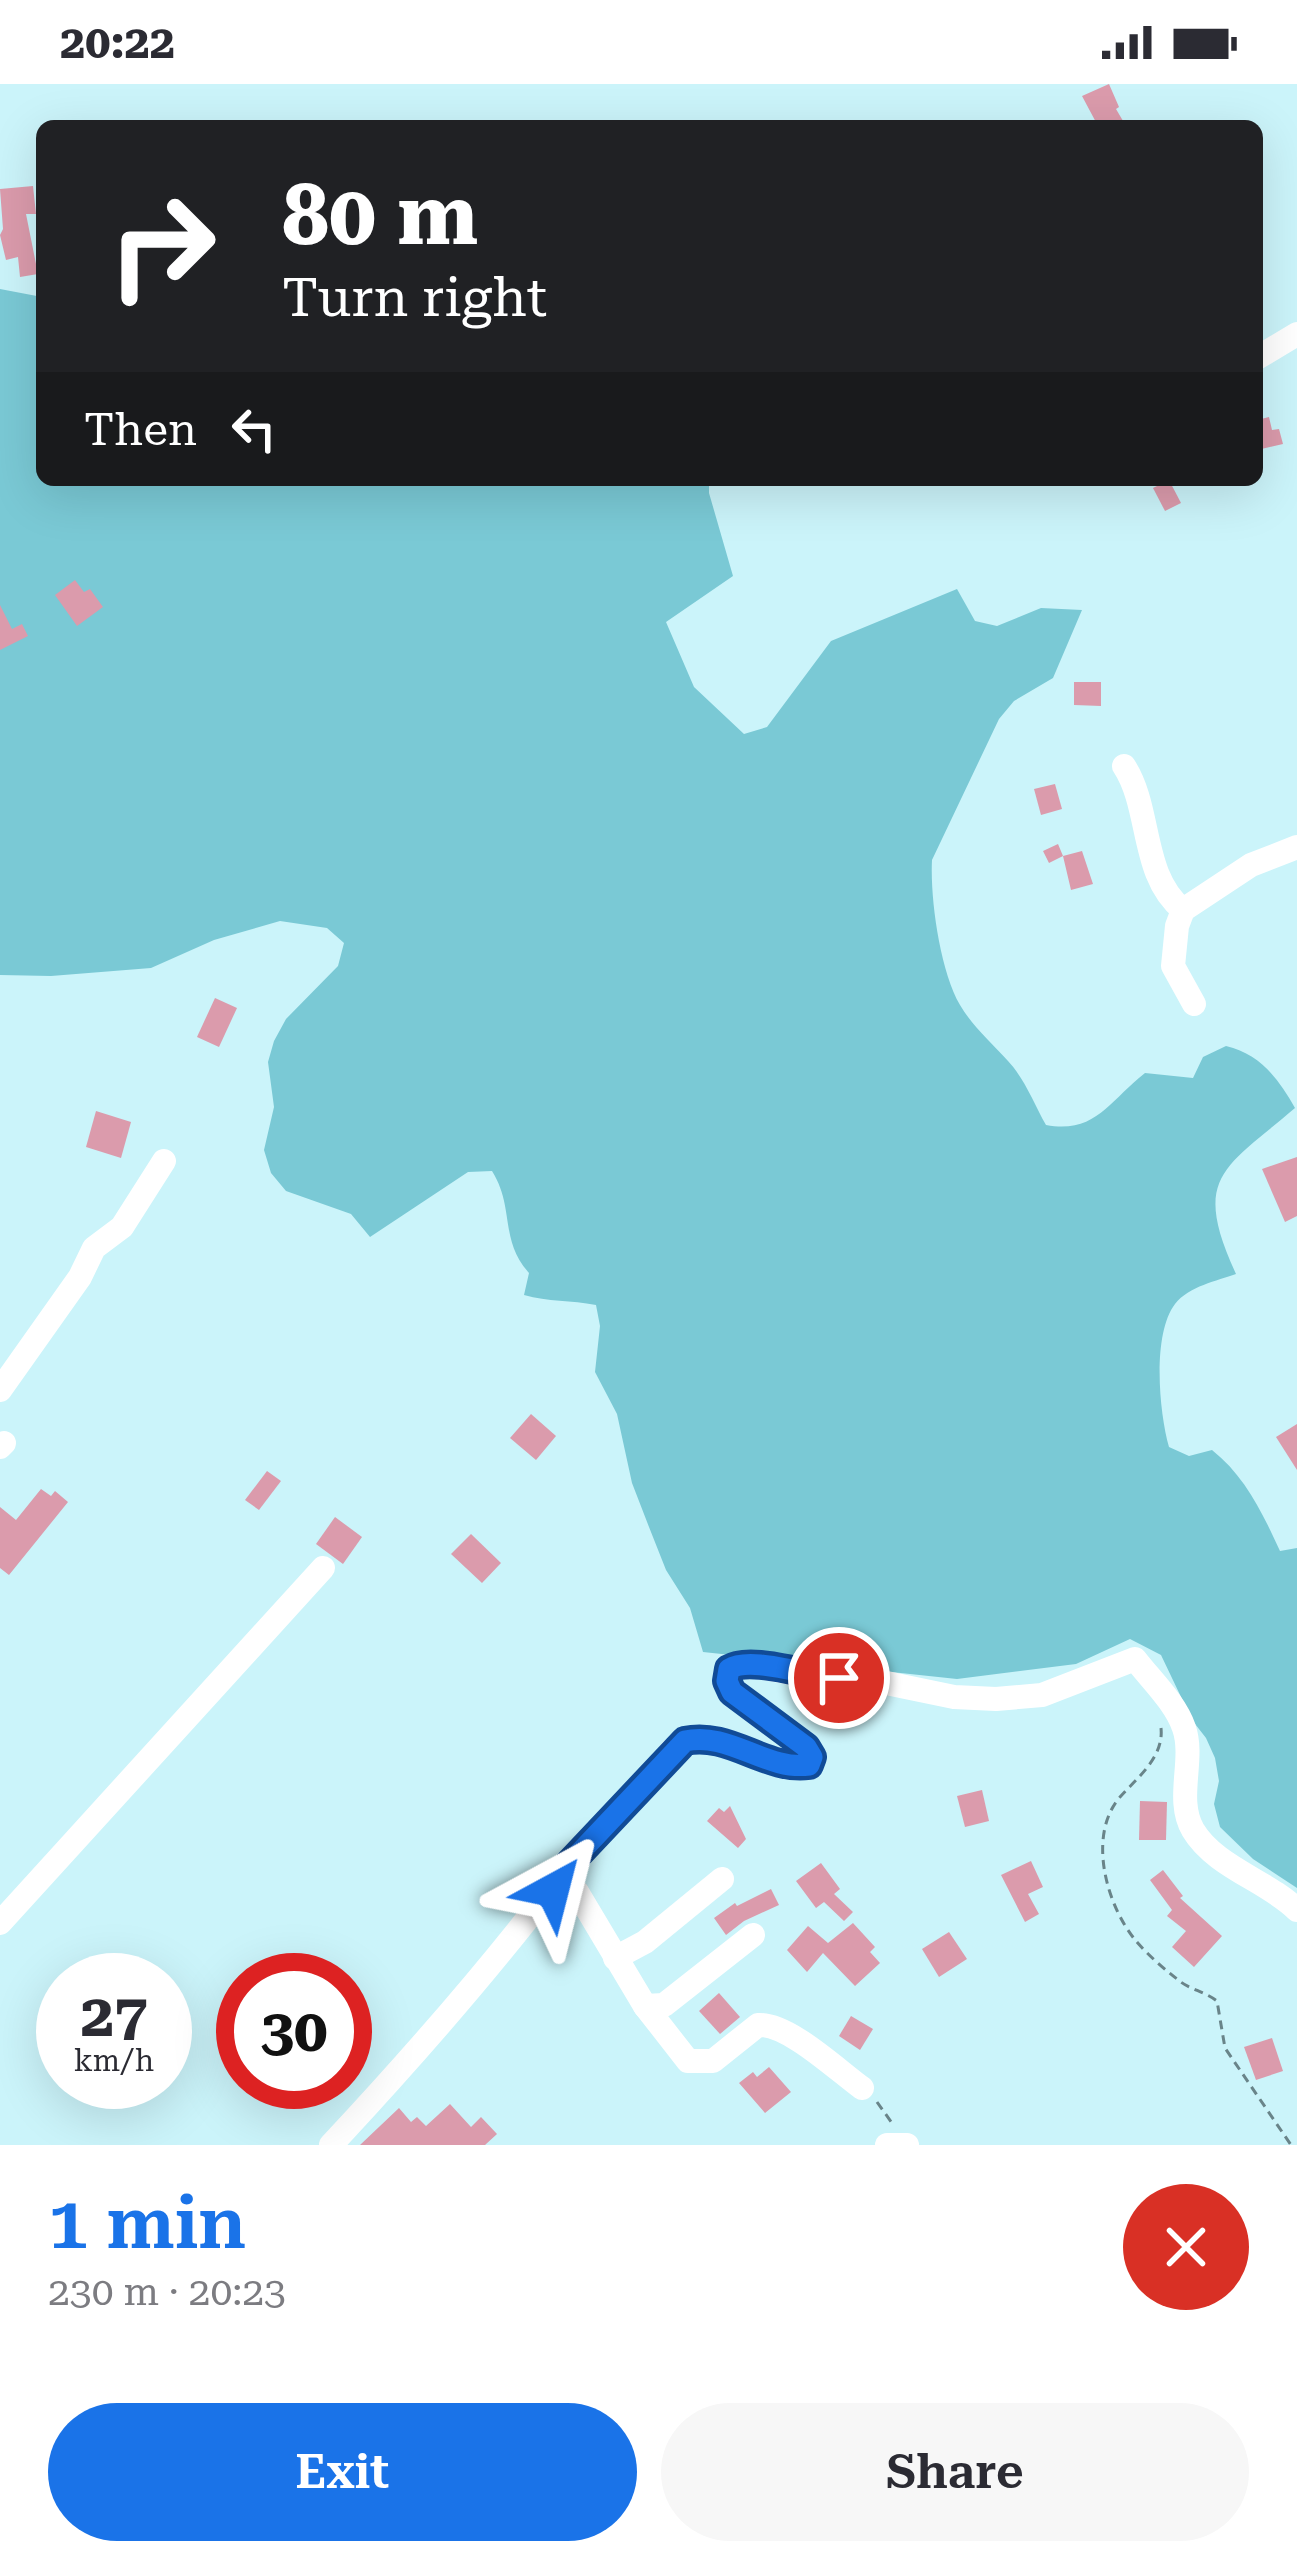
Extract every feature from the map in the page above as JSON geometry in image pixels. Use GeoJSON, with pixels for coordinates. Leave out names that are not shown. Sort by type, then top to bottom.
{"type":"FeatureCollection","features":[{"type":"Feature","properties":{"kind":"street"},"geometry":{"type":"LineString","coordinates":[[1263,354],[1297,334]]}},
{"type":"Feature","properties":{"kind":"street"},"geometry":{"type":"LineString","coordinates":[[1124,766],[1138,797],[1159,876],[1183,910],[1173,966],[1194,1004]]}},
{"type":"Feature","properties":{"kind":"street"},"geometry":{"type":"LineString","coordinates":[[1183,910],[1251,865],[1297,847]]}},
{"type":"Feature","properties":{"kind":"street"},"geometry":{"type":"LineString","coordinates":[[0,1390],[80,1277],[94,1248],[122,1227],[164,1161]]}},
{"type":"Feature","properties":{"kind":"street"},"geometry":{"type":"LineString","coordinates":[[0,1923],[323,1568]]}},
{"type":"Feature","properties":{"kind":"street"},"geometry":{"type":"LineString","coordinates":[[331,2145],[409,2060],[569,1864],[685,1741],[722,1742],[785,1764],[809,1765],[812,1757],[806,1747],[732,1692],[729,1669],[738,1663],[812,1677],[867,1679],[954,1697],[996,1699],[1042,1695],[1135,1659],[1184,1726],[1189,1752],[1186,1795],[1193,1829],[1205,1844],[1297,1910]]}},
{"type":"Feature","properties":{"kind":"street"},"geometry":{"type":"LineString","coordinates":[[615,1958],[645,1942],[722,1879]]}},
{"type":"Feature","properties":{"kind":"street"},"geometry":{"type":"LineString","coordinates":[[559,1880],[577,1892],[645,2006],[688,2061],[713,2061],[758,2025],[766,2024],[784,2031],[862,2088]]}},
{"type":"Feature","properties":{"kind":"street"},"geometry":{"type":"LineString","coordinates":[[645,2006],[664,2005],[753,1935]]}},
{"type":"Feature","properties":{"kind":"street"},"geometry":{"type":"LineString","coordinates":[[886,2145],[907,2145]]}},
{"type":"Feature","properties":{"kind":"path"},"geometry":{"type":"LineString","coordinates":[[1160,1719],[1162,1740],[1150,1764],[1106,1816],[1101,1838],[1110,1890],[1134,1939],[1182,1984],[1216,2000],[1225,2048],[1291,2145]]}},
{"type":"Feature","properties":{"kind":"path"},"geometry":{"type":"LineString","coordinates":[[862,2088],[885,2111],[896,2144]]}},
{"type":"Feature","properties":{"kind":"shaded area"},"geometry":{"type":"Polygon","coordinates":[[[0,289],[36,296],[36,486],[709,486],[733,576],[666,622],[694,687],[744,734],[767,727],[831,641],[957,589],[975,621],[997,626],[1041,608],[1082,610],[1053,678],[1014,701],[999,719],[932,860],[938,934],[960,1005],[1014,1068],[1046,1125],[1078,1125],[1090,1120],[1145,1073],[1193,1078],[1203,1057],[1226,1046],[1267,1069],[1295,1108],[1233,1161],[1222,1177],[1216,1215],[1236,1274],[1195,1288],[1175,1304],[1163,1334],[1160,1374],[1169,1447],[1189,1456],[1212,1450],[1244,1484],[1280,1551],[1297,1548],[1297,1888],[1253,1859],[1220,1827],[1214,1804],[1219,1781],[1206,1738],[1192,1720],[1161,1655],[1130,1639],[1076,1664],[957,1679],[703,1652],[690,1608],[666,1570],[632,1483],[617,1414],[595,1372],[600,1326],[596,1305],[524,1295],[529,1273],[514,1248],[492,1171],[468,1172],[370,1237],[351,1214],[286,1191],[271,1173],[264,1150],[274,1107],[268,1062],[286,1019],[338,966],[344,943],[327,928],[280,921],[214,940],[151,968],[0,975],[0,289]]]}},
{"type":"Feature","properties":{"kind":"building"},"geometry":{"type":"Polygon","coordinates":[[[1109,84],[1122,120],[1095,120],[1082,96],[1109,84]]]}},
{"type":"Feature","properties":{"kind":"building"},"geometry":{"type":"Polygon","coordinates":[[[33,186],[36,214],[26,214],[36,274],[20,277],[18,257],[6,260],[0,235],[0,189],[33,186]]]}},
{"type":"Feature","properties":{"kind":"building"},"geometry":{"type":"Polygon","coordinates":[[[1269,417],[1272,430],[1279,429],[1283,444],[1263,449],[1263,418],[1269,417]]]}},
{"type":"Feature","properties":{"kind":"building"},"geometry":{"type":"Polygon","coordinates":[[[1172,486],[1181,503],[1165,511],[1153,488],[1172,486]]]}},
{"type":"Feature","properties":{"kind":"building"},"geometry":{"type":"Polygon","coordinates":[[[75,580],[84,592],[90,589],[103,607],[77,626],[55,595],[75,580]]]}},
{"type":"Feature","properties":{"kind":"building"},"geometry":{"type":"Polygon","coordinates":[[[0,605],[12,629],[22,624],[28,636],[0,650],[0,605]]]}},
{"type":"Feature","properties":{"kind":"building"},"geometry":{"type":"Polygon","coordinates":[[[1074,682],[1101,682],[1101,706],[1074,705],[1074,682]]]}},
{"type":"Feature","properties":{"kind":"building"},"geometry":{"type":"Polygon","coordinates":[[[1055,784],[1062,809],[1041,815],[1034,789],[1055,784]]]}},
{"type":"Feature","properties":{"kind":"building"},"geometry":{"type":"Polygon","coordinates":[[[1058,844],[1063,856],[1049,863],[1043,851],[1058,844]]]}},
{"type":"Feature","properties":{"kind":"building"},"geometry":{"type":"Polygon","coordinates":[[[1082,851],[1093,884],[1071,890],[1063,856],[1082,851]]]}},
{"type":"Feature","properties":{"kind":"building"},"geometry":{"type":"Polygon","coordinates":[[[215,998],[237,1008],[219,1047],[197,1037],[215,998]]]}},
{"type":"Feature","properties":{"kind":"building"},"geometry":{"type":"Polygon","coordinates":[[[96,1111],[131,1122],[121,1158],[86,1147],[96,1111]]]}},
{"type":"Feature","properties":{"kind":"building"},"geometry":{"type":"Polygon","coordinates":[[[1297,1157],[1297,1216],[1285,1222],[1262,1169],[1297,1157]]]}},
{"type":"Feature","properties":{"kind":"building"},"geometry":{"type":"Polygon","coordinates":[[[531,1414],[556,1436],[536,1460],[510,1438],[531,1414]]]}},
{"type":"Feature","properties":{"kind":"building"},"geometry":{"type":"Polygon","coordinates":[[[1297,1424],[1297,1470],[1276,1437],[1297,1424]]]}},
{"type":"Feature","properties":{"kind":"building"},"geometry":{"type":"Polygon","coordinates":[[[267,1471],[281,1481],[259,1510],[245,1500],[267,1471]]]}},
{"type":"Feature","properties":{"kind":"building"},"geometry":{"type":"Polygon","coordinates":[[[41,1489],[51,1496],[55,1491],[68,1502],[9,1575],[0,1568],[0,1507],[16,1520],[41,1489]]]}},
{"type":"Feature","properties":{"kind":"building"},"geometry":{"type":"Polygon","coordinates":[[[335,1517],[362,1537],[343,1564],[316,1544],[335,1517]]]}},
{"type":"Feature","properties":{"kind":"building"},"geometry":{"type":"Polygon","coordinates":[[[471,1534],[501,1563],[482,1583],[451,1554],[471,1534]]]}},
{"type":"Feature","properties":{"kind":"building"},"geometry":{"type":"Polygon","coordinates":[[[982,1790],[989,1821],[965,1827],[957,1796],[982,1790]]]}},
{"type":"Feature","properties":{"kind":"building"},"geometry":{"type":"Polygon","coordinates":[[[1140,1801],[1167,1802],[1166,1840],[1139,1840],[1140,1801]]]}},
{"type":"Feature","properties":{"kind":"building"},"geometry":{"type":"Polygon","coordinates":[[[730,1806],[746,1839],[738,1848],[707,1821],[719,1808],[724,1812],[730,1806]]]}},
{"type":"Feature","properties":{"kind":"building"},"geometry":{"type":"Polygon","coordinates":[[[1031,1861],[1043,1887],[1028,1894],[1039,1914],[1025,1922],[1001,1875],[1031,1861]]]}},
{"type":"Feature","properties":{"kind":"building"},"geometry":{"type":"Polygon","coordinates":[[[821,1863],[840,1889],[834,1894],[853,1912],[844,1921],[824,1902],[816,1908],[796,1881],[821,1863]]]}},
{"type":"Feature","properties":{"kind":"building"},"geometry":{"type":"Polygon","coordinates":[[[1163,1870],[1183,1896],[1180,1898],[1222,1936],[1194,1967],[1172,1947],[1186,1931],[1167,1916],[1172,1910],[1150,1880],[1163,1870]]]}},
{"type":"Feature","properties":{"kind":"building"},"geometry":{"type":"Polygon","coordinates":[[[771,1889],[779,1905],[726,1935],[714,1918],[735,1903],[771,1889]]]}},
{"type":"Feature","properties":{"kind":"building"},"geometry":{"type":"Polygon","coordinates":[[[853,1923],[875,1947],[870,1952],[880,1963],[855,1986],[823,1953],[807,1972],[787,1950],[808,1926],[828,1943],[853,1923]]]}},
{"type":"Feature","properties":{"kind":"building"},"geometry":{"type":"Polygon","coordinates":[[[949,1932],[967,1959],[939,1977],[922,1949],[949,1932]]]}},
{"type":"Feature","properties":{"kind":"building"},"geometry":{"type":"Polygon","coordinates":[[[719,1993],[740,2017],[720,2034],[699,2011],[719,1993]]]}},
{"type":"Feature","properties":{"kind":"building"},"geometry":{"type":"Polygon","coordinates":[[[851,2016],[873,2029],[860,2050],[839,2036],[851,2016]]]}},
{"type":"Feature","properties":{"kind":"building"},"geometry":{"type":"Polygon","coordinates":[[[1272,2038],[1283,2071],[1256,2080],[1244,2047],[1272,2038]]]}},
{"type":"Feature","properties":{"kind":"building"},"geometry":{"type":"Polygon","coordinates":[[[769,2067],[791,2092],[765,2113],[739,2083],[769,2067]]]}},
{"type":"Feature","properties":{"kind":"building"},"geometry":{"type":"Polygon","coordinates":[[[450,2104],[471,2127],[481,2117],[497,2134],[485,2145],[360,2145],[399,2108],[411,2122],[417,2117],[426,2126],[450,2104]]]}},
{"type":"Feature","properties":{"kind":"route"},"geometry":{"type":"LineString","coordinates":[[553,1890],[569,1864],[685,1741],[722,1742],[785,1764],[809,1765],[812,1757],[806,1747],[732,1692],[729,1669],[738,1663],[756,1664],[839,1678]]}}]}
